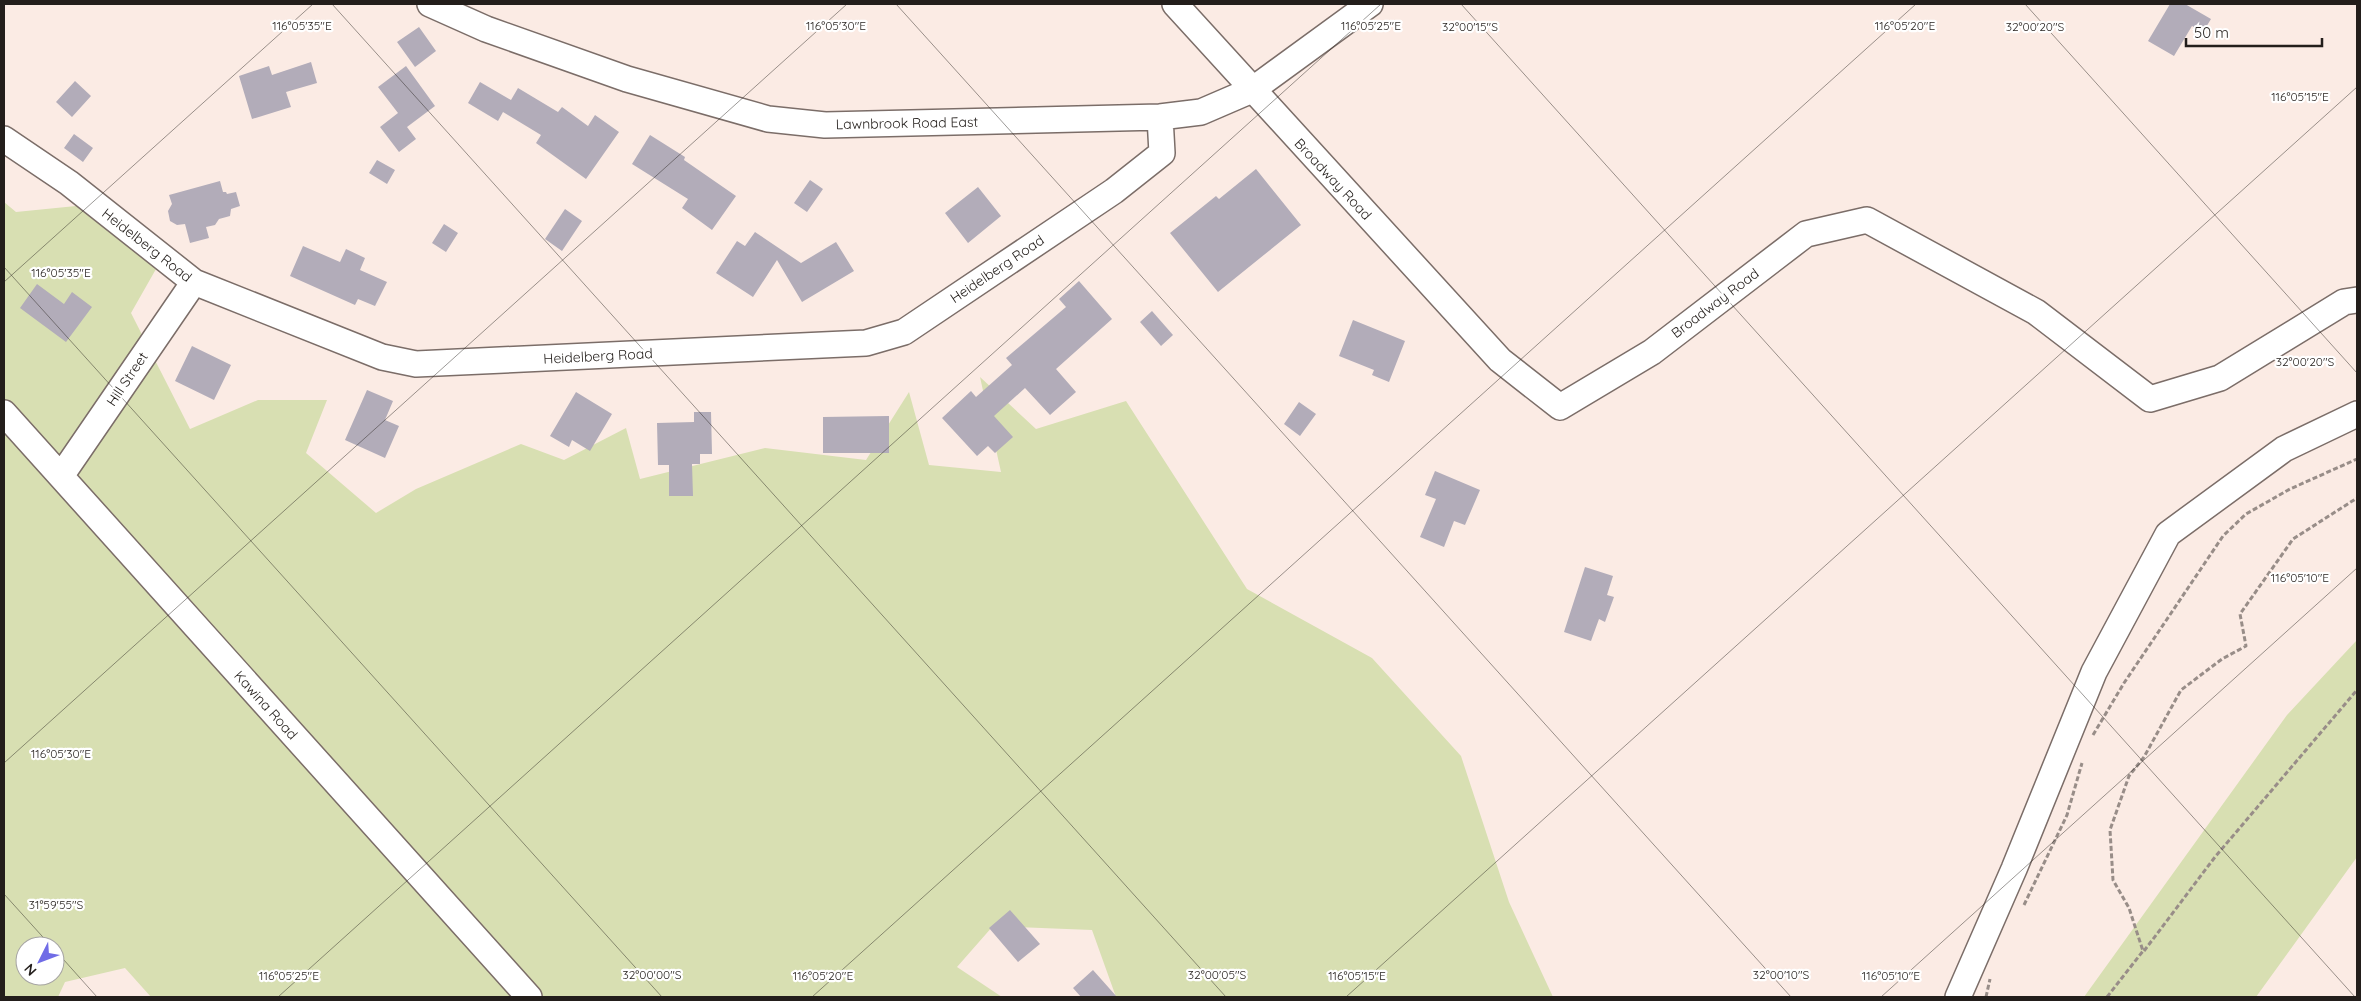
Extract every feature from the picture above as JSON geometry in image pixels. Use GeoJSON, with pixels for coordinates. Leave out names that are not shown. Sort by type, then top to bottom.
{"type":"FeatureCollection","features":[{"type":"Feature","properties":{"kind":"street","name":"Lawnbrook Road East"},"geometry":{"type":"LineString","coordinates":[[430,4],[486,29],[627,79],[768,119],[845,125],[1160,117],[1201,112],[1252,90],[1370,4]]}},
{"type":"Feature","properties":{"kind":"street","name":"Broadway Road"},"geometry":{"type":"LineString","coordinates":[[1175,4],[1500,360],[1560,407],[1652,352],[1806,234],[1868,220],[2036,312],[2150,399],[2220,378],[2344,302],[2357,300]]}},
{"type":"Feature","properties":{"kind":"street","name":"Heidelberg Road"},"geometry":{"type":"LineString","coordinates":[[4,139],[69,183],[194,282],[382,357],[416,364],[866,343],[904,332],[1114,191],[1162,153],[1160,117]]}},
{"type":"Feature","properties":{"kind":"street","name":"Hill Street"},"geometry":{"type":"LineString","coordinates":[[61,476],[194,282]]}},
{"type":"Feature","properties":{"kind":"street","name":"Kawina Road"},"geometry":{"type":"LineString","coordinates":[[4,413],[529,997]]}},
{"type":"Feature","properties":{"kind":"street"},"geometry":{"type":"LineString","coordinates":[[1958,997],[2014,869],[2094,672],[2168,534],[2284,449],[2357,414]]}},
{"type":"Feature","properties":{"kind":"path"},"geometry":{"type":"LineString","coordinates":[[2092,737],[2124,683],[2223,536],[2246,514],[2290,489],[2357,459]]}},
{"type":"Feature","properties":{"kind":"path"},"geometry":{"type":"LineString","coordinates":[[2143,951],[2129,908],[2113,880],[2110,830],[2129,776],[2144,757],[2181,690],[2222,659],[2246,646],[2240,614],[2293,539],[2357,498]]}},
{"type":"Feature","properties":{"kind":"path"},"geometry":{"type":"LineString","coordinates":[[2107,997],[2215,857],[2357,690]]}},
{"type":"Feature","properties":{"kind":"path"},"geometry":{"type":"LineString","coordinates":[[2021,909],[2067,815],[2082,762]]}},
{"type":"Feature","properties":{"kind":"path"},"geometry":{"type":"LineString","coordinates":[[1986,997],[1990,977]]}},
{"type":"Feature","properties":{"kind":"green space"},"geometry":{"type":"Polygon","coordinates":[[[4,202],[16,212],[96,204],[160,262],[131,313],[190,429],[258,400],[327,400],[306,453],[376,513],[416,489],[521,444],[564,460],[626,428],[640,479],[765,448],[866,460],[909,392],[929,465],[1001,472],[980,377],[1036,429],[1126,401],[1247,589],[1372,658],[1461,756],[1509,902],[1553,997],[1116,997],[1092,930],[993,926],[957,967],[1002,997],[151,997],[125,968],[65,982],[65,936],[15,936],[15,986],[63,986],[58,997],[4,997],[4,202]]]}},
{"type":"Feature","properties":{"kind":"green space"},"geometry":{"type":"Polygon","coordinates":[[[2357,640],[2357,857],[2256,997],[2084,997],[2287,715],[2357,640]]]}},
{"type":"Feature","properties":{"kind":"building"},"geometry":{"type":"Polygon","coordinates":[[[2170,4],[2185,4],[2211,19],[2203,32],[2192,26],[2174,56],[2148,41],[2170,4]]]}},
{"type":"Feature","properties":{"kind":"building"},"geometry":{"type":"Polygon","coordinates":[[[419,27],[436,51],[415,67],[397,42],[419,27]]]}},
{"type":"Feature","properties":{"kind":"building"},"geometry":{"type":"Polygon","coordinates":[[[311,62],[317,83],[286,92],[291,107],[252,119],[239,76],[269,66],[272,75],[311,62]]]}},
{"type":"Feature","properties":{"kind":"building"},"geometry":{"type":"Polygon","coordinates":[[[406,66],[435,106],[407,127],[416,139],[399,152],[380,127],[398,113],[378,87],[406,66]]]}},
{"type":"Feature","properties":{"kind":"building"},"geometry":{"type":"Polygon","coordinates":[[[75,81],[91,96],[72,117],[56,102],[75,81]]]}},
{"type":"Feature","properties":{"kind":"building"},"geometry":{"type":"Polygon","coordinates":[[[480,82],[511,100],[518,88],[558,112],[562,107],[588,126],[595,115],[619,132],[586,179],[536,143],[541,135],[503,112],[498,121],[468,103],[480,82]]]}},
{"type":"Feature","properties":{"kind":"building"},"geometry":{"type":"Polygon","coordinates":[[[74,134],[93,148],[83,162],[64,148],[74,134]]]}},
{"type":"Feature","properties":{"kind":"building"},"geometry":{"type":"Polygon","coordinates":[[[650,135],[685,157],[684,160],[736,196],[712,230],[682,208],[688,199],[632,164],[650,135]]]}},
{"type":"Feature","properties":{"kind":"building"},"geometry":{"type":"Polygon","coordinates":[[[377,160],[395,170],[387,184],[369,173],[377,160]]]}},
{"type":"Feature","properties":{"kind":"building"},"geometry":{"type":"Polygon","coordinates":[[[1256,169],[1301,225],[1218,292],[1170,233],[1216,196],[1219,199],[1256,169]]]}},
{"type":"Feature","properties":{"kind":"building"},"geometry":{"type":"Polygon","coordinates":[[[810,180],[823,189],[807,212],[794,203],[810,180]]]}},
{"type":"Feature","properties":{"kind":"building"},"geometry":{"type":"Polygon","coordinates":[[[220,181],[223,192],[227,194],[236,192],[240,206],[231,209],[230,216],[219,219],[215,225],[206,227],[209,238],[190,243],[185,224],[177,225],[170,221],[168,211],[172,204],[169,195],[220,181]]]}},
{"type":"Feature","properties":{"kind":"building"},"geometry":{"type":"Polygon","coordinates":[[[978,187],[1001,216],[968,243],[945,213],[978,187]]]}},
{"type":"Feature","properties":{"kind":"building"},"geometry":{"type":"Polygon","coordinates":[[[565,209],[582,221],[562,251],[545,239],[565,209]]]}},
{"type":"Feature","properties":{"kind":"building"},"geometry":{"type":"Polygon","coordinates":[[[444,224],[458,233],[446,252],[432,243],[444,224]]]}},
{"type":"Feature","properties":{"kind":"building"},"geometry":{"type":"Polygon","coordinates":[[[755,232],[801,263],[836,242],[854,271],[802,302],[777,260],[753,297],[716,273],[737,241],[745,246],[755,232]]]}},
{"type":"Feature","properties":{"kind":"building"},"geometry":{"type":"Polygon","coordinates":[[[303,246],[340,262],[346,249],[365,258],[360,270],[387,282],[375,306],[358,299],[355,305],[290,276],[303,246]]]}},
{"type":"Feature","properties":{"kind":"building"},"geometry":{"type":"Polygon","coordinates":[[[1079,281],[1112,319],[1056,369],[1076,392],[1050,415],[1025,388],[994,416],[1013,437],[995,453],[988,446],[977,456],[942,418],[971,391],[976,397],[1012,365],[1006,358],[1066,307],[1059,299],[1079,281]]]}},
{"type":"Feature","properties":{"kind":"building"},"geometry":{"type":"Polygon","coordinates":[[[37,284],[64,304],[72,292],[92,307],[66,342],[20,308],[37,284]]]}},
{"type":"Feature","properties":{"kind":"building"},"geometry":{"type":"Polygon","coordinates":[[[1152,311],[1173,335],[1161,346],[1140,322],[1152,311]]]}},
{"type":"Feature","properties":{"kind":"building"},"geometry":{"type":"Polygon","coordinates":[[[1353,320],[1405,341],[1389,382],[1372,375],[1374,370],[1339,356],[1353,320]]]}},
{"type":"Feature","properties":{"kind":"building"},"geometry":{"type":"Polygon","coordinates":[[[192,346],[231,365],[214,400],[175,381],[192,346]]]}},
{"type":"Feature","properties":{"kind":"building"},"geometry":{"type":"Polygon","coordinates":[[[367,390],[393,401],[385,420],[399,426],[385,458],[345,440],[367,390]]]}},
{"type":"Feature","properties":{"kind":"building"},"geometry":{"type":"Polygon","coordinates":[[[576,392],[612,414],[590,451],[572,440],[569,447],[550,436],[576,392]]]}},
{"type":"Feature","properties":{"kind":"building"},"geometry":{"type":"Polygon","coordinates":[[[1299,402],[1316,414],[1300,436],[1284,424],[1299,402]]]}},
{"type":"Feature","properties":{"kind":"building"},"geometry":{"type":"Polygon","coordinates":[[[694,412],[711,412],[712,454],[700,454],[700,464],[692,464],[693,496],[669,496],[669,465],[658,465],[657,423],[694,422],[694,412]]]}},
{"type":"Feature","properties":{"kind":"building"},"geometry":{"type":"Polygon","coordinates":[[[889,416],[889,453],[823,453],[823,417],[889,416]]]}},
{"type":"Feature","properties":{"kind":"building"},"geometry":{"type":"Polygon","coordinates":[[[1435,471],[1480,490],[1465,525],[1454,521],[1444,547],[1420,537],[1436,499],[1425,495],[1435,471]]]}},
{"type":"Feature","properties":{"kind":"building"},"geometry":{"type":"Polygon","coordinates":[[[1585,567],[1613,576],[1607,595],[1614,597],[1605,622],[1599,619],[1591,641],[1564,632],[1585,567]]]}},
{"type":"Feature","properties":{"kind":"building"},"geometry":{"type":"Polygon","coordinates":[[[1010,910],[1040,944],[1018,962],[989,928],[1010,910]]]}},
{"type":"Feature","properties":{"kind":"building"},"geometry":{"type":"Polygon","coordinates":[[[1093,970],[1117,997],[1081,997],[1073,988],[1093,970]]]}}]}
